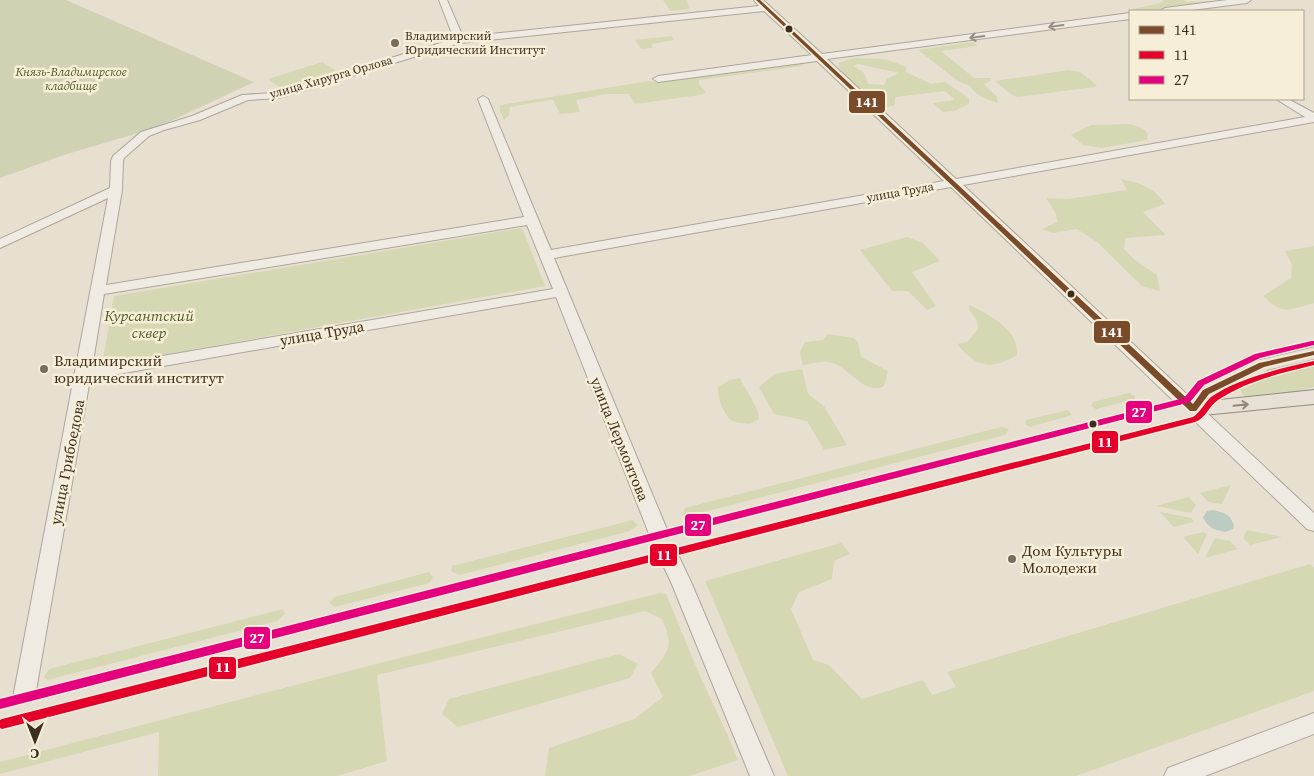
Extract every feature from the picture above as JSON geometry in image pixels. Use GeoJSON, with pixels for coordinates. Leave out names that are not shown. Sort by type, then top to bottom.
{"type":"FeatureCollection","features":[{"type":"Feature","properties":{"kind":"main road"},"geometry":{"type":"LineString","coordinates":[[1193,409],[1206,392],[1262,365],[1314,353]]}},
{"type":"Feature","properties":{"kind":"main road"},"geometry":{"type":"LineString","coordinates":[[11,711],[1193,409],[1303,400],[1314,397]]}},
{"type":"Feature","properties":{"kind":"street"},"geometry":{"type":"LineString","coordinates":[[443,0],[458,40]]}},
{"type":"Feature","properties":{"kind":"street"},"geometry":{"type":"LineString","coordinates":[[1172,10],[1247,0]]}},
{"type":"Feature","properties":{"kind":"street"},"geometry":{"type":"LineString","coordinates":[[761,4],[954,183],[1314,524]]}},
{"type":"Feature","properties":{"kind":"street","name":"улица Хирурга Орлова"},"geometry":{"type":"LineString","coordinates":[[119,156],[145,134],[196,118],[246,97],[275,96],[458,40],[761,4]]}},
{"type":"Feature","properties":{"kind":"street"},"geometry":{"type":"LineString","coordinates":[[658,78],[1129,16]]}},
{"type":"Feature","properties":{"kind":"street","name":"улица Лермонтова"},"geometry":{"type":"LineString","coordinates":[[482,100],[663,544],[681,582],[762,776]]}},
{"type":"Feature","properties":{"kind":"street"},"geometry":{"type":"LineString","coordinates":[[1283,100],[1314,118]]}},
{"type":"Feature","properties":{"kind":"street","name":"улица Труда"},"geometry":{"type":"LineString","coordinates":[[545,255],[1314,118]]}},
{"type":"Feature","properties":{"kind":"street","name":"улица Грибоедова"},"geometry":{"type":"LineString","coordinates":[[11,711],[83,374],[116,190],[119,156]]}},
{"type":"Feature","properties":{"kind":"street"},"geometry":{"type":"LineString","coordinates":[[0,244],[116,190]]}},
{"type":"Feature","properties":{"kind":"street"},"geometry":{"type":"LineString","coordinates":[[98,291],[531,220]]}},
{"type":"Feature","properties":{"kind":"street","name":"улица Труда"},"geometry":{"type":"LineString","coordinates":[[83,374],[560,292]]}},
{"type":"Feature","properties":{"kind":"street"},"geometry":{"type":"LineString","coordinates":[[1176,776],[1314,723]]}},
{"type":"Feature","properties":{"kind":"green space","name":"Князь-Владимирское кладбище"},"geometry":{"type":"Polygon","coordinates":[[[0,0],[66,0],[254,82],[158,127],[64,155],[0,178],[0,0]]]}},
{"type":"Feature","properties":{"kind":"green space"},"geometry":{"type":"Polygon","coordinates":[[[663,0],[687,0],[689,9],[670,11],[663,0]]]}},
{"type":"Feature","properties":{"kind":"green space"},"geometry":{"type":"Polygon","coordinates":[[[1162,0],[1183,0],[1187,2],[1239,0],[1153,10],[1134,10],[1164,2],[1162,0]]]}},
{"type":"Feature","properties":{"kind":"green space"},"geometry":{"type":"Polygon","coordinates":[[[672,36],[674,40],[652,44],[652,48],[641,49],[635,40],[672,36]]]}},
{"type":"Feature","properties":{"kind":"green space"},"geometry":{"type":"Polygon","coordinates":[[[973,42],[978,46],[941,51],[974,78],[992,78],[984,84],[997,97],[998,103],[978,95],[970,86],[958,81],[918,50],[973,42]]]}},
{"type":"Feature","properties":{"kind":"green space"},"geometry":{"type":"Polygon","coordinates":[[[854,58],[886,59],[906,67],[906,72],[931,84],[945,82],[969,98],[969,104],[954,111],[943,112],[933,103],[955,100],[945,91],[895,97],[895,105],[884,108],[851,82],[845,76],[838,63],[854,58]],[[858,64],[854,66],[864,73],[868,84],[884,85],[887,79],[899,73],[858,64]]]}},
{"type":"Feature","properties":{"kind":"green space"},"geometry":{"type":"Polygon","coordinates":[[[322,62],[336,71],[281,88],[268,79],[322,62]]]}},
{"type":"Feature","properties":{"kind":"green space"},"geometry":{"type":"Polygon","coordinates":[[[803,64],[802,66],[699,80],[699,84],[706,93],[700,95],[635,104],[629,94],[606,94],[576,100],[580,112],[560,114],[553,100],[549,100],[510,107],[509,115],[504,120],[500,111],[500,105],[649,81],[660,83],[665,80],[803,64]]]}},
{"type":"Feature","properties":{"kind":"green space"},"geometry":{"type":"Polygon","coordinates":[[[1069,70],[1080,72],[1097,85],[1094,87],[1018,97],[1012,95],[995,81],[1069,70]]]}},
{"type":"Feature","properties":{"kind":"green space"},"geometry":{"type":"Polygon","coordinates":[[[1131,124],[1144,129],[1148,134],[1147,140],[1102,148],[1083,145],[1071,135],[1091,125],[1131,124]]]}},
{"type":"Feature","properties":{"kind":"green space"},"geometry":{"type":"Polygon","coordinates":[[[1121,179],[1146,187],[1156,193],[1165,204],[1143,212],[1166,235],[1125,238],[1124,249],[1136,261],[1157,275],[1160,291],[1142,286],[1097,242],[1077,229],[1053,233],[1042,229],[1058,222],[1055,212],[1046,198],[1068,199],[1127,190],[1121,179]]]}},
{"type":"Feature","properties":{"kind":"green space","name":"Курсантский сквер"},"geometry":{"type":"Polygon","coordinates":[[[522,228],[545,286],[102,366],[114,296],[522,228]]]}},
{"type":"Feature","properties":{"kind":"green space"},"geometry":{"type":"Polygon","coordinates":[[[907,237],[923,243],[940,261],[912,272],[936,306],[927,310],[908,291],[892,291],[860,250],[907,237]]]}},
{"type":"Feature","properties":{"kind":"green space"},"geometry":{"type":"Polygon","coordinates":[[[1314,246],[1314,303],[1287,310],[1276,307],[1263,296],[1291,278],[1292,265],[1285,251],[1314,246]]]}},
{"type":"Feature","properties":{"kind":"green space"},"geometry":{"type":"Polygon","coordinates":[[[970,305],[1002,324],[1014,338],[1017,346],[1017,355],[991,365],[977,362],[964,352],[957,344],[967,342],[978,329],[977,321],[969,309],[970,305]]]}},
{"type":"Feature","properties":{"kind":"green space"},"geometry":{"type":"Polygon","coordinates":[[[828,334],[854,338],[858,342],[861,357],[888,371],[884,386],[877,388],[863,384],[842,368],[828,362],[803,365],[800,352],[805,342],[823,340],[828,334]]]}},
{"type":"Feature","properties":{"kind":"green space"},"geometry":{"type":"Polygon","coordinates":[[[1314,363],[1314,387],[1256,399],[1245,397],[1239,387],[1245,382],[1264,374],[1314,363]]]}},
{"type":"Feature","properties":{"kind":"green space"},"geometry":{"type":"Polygon","coordinates":[[[802,369],[808,394],[824,406],[847,445],[824,450],[807,421],[774,414],[759,387],[775,374],[802,369]]]}},
{"type":"Feature","properties":{"kind":"green space"},"geometry":{"type":"Polygon","coordinates":[[[740,378],[758,414],[759,419],[750,424],[735,422],[730,419],[724,411],[719,396],[718,387],[730,380],[740,378]]]}},
{"type":"Feature","properties":{"kind":"green space"},"geometry":{"type":"Polygon","coordinates":[[[1129,393],[1135,396],[1135,399],[1096,409],[1091,406],[1093,402],[1129,393]]]}},
{"type":"Feature","properties":{"kind":"green space"},"geometry":{"type":"Polygon","coordinates":[[[1068,410],[1072,415],[1030,427],[1025,424],[1026,420],[1068,410]]]}},
{"type":"Feature","properties":{"kind":"green space"},"geometry":{"type":"Polygon","coordinates":[[[1001,427],[1009,429],[1005,435],[692,515],[682,515],[685,508],[1001,427]]]}},
{"type":"Feature","properties":{"kind":"green space"},"geometry":{"type":"Polygon","coordinates":[[[1231,485],[1222,504],[1208,502],[1200,493],[1231,485]]]}},
{"type":"Feature","properties":{"kind":"green space"},"geometry":{"type":"Polygon","coordinates":[[[1189,497],[1196,505],[1191,513],[1156,506],[1189,497]]]}},
{"type":"Feature","properties":{"kind":"green space"},"geometry":{"type":"Polygon","coordinates":[[[1160,512],[1192,518],[1193,522],[1174,527],[1160,512]]]}},
{"type":"Feature","properties":{"kind":"green space"},"geometry":{"type":"Polygon","coordinates":[[[633,520],[638,525],[630,531],[459,575],[451,571],[452,566],[633,520]]]}},
{"type":"Feature","properties":{"kind":"green space"},"geometry":{"type":"Polygon","coordinates":[[[1247,530],[1282,537],[1250,545],[1243,538],[1247,530]]]}},
{"type":"Feature","properties":{"kind":"green space"},"geometry":{"type":"Polygon","coordinates":[[[1203,532],[1207,534],[1198,554],[1183,537],[1203,532]]]}},
{"type":"Feature","properties":{"kind":"green space"},"geometry":{"type":"Polygon","coordinates":[[[1215,538],[1230,541],[1238,549],[1205,558],[1215,538]]]}},
{"type":"Feature","properties":{"kind":"green space"},"geometry":{"type":"Polygon","coordinates":[[[841,543],[850,554],[834,561],[832,579],[799,592],[791,609],[813,660],[829,665],[862,699],[923,680],[932,695],[956,687],[947,672],[1310,564],[1314,568],[1314,691],[1076,776],[788,776],[705,581],[841,543]]]}},
{"type":"Feature","properties":{"kind":"green space"},"geometry":{"type":"Polygon","coordinates":[[[429,572],[433,578],[429,583],[335,607],[329,603],[335,597],[429,572]]]}},
{"type":"Feature","properties":{"kind":"green space"},"geometry":{"type":"Polygon","coordinates":[[[660,593],[666,594],[738,760],[689,776],[545,776],[549,748],[634,719],[663,697],[651,673],[666,653],[669,643],[668,636],[662,619],[645,611],[377,675],[387,761],[337,776],[158,776],[159,732],[0,774],[0,762],[376,664],[660,593]]]}},
{"type":"Feature","properties":{"kind":"green space"},"geometry":{"type":"Polygon","coordinates":[[[283,609],[285,614],[277,621],[47,680],[44,677],[49,669],[283,609]]]}},
{"type":"Feature","properties":{"kind":"green space"},"geometry":{"type":"Polygon","coordinates":[[[619,654],[638,664],[630,678],[458,727],[442,714],[449,699],[619,654]]]}},
{"type":"Feature","properties":{"kind":"shaded area"},"geometry":{"type":"Polygon","coordinates":[[[1213,510],[1230,517],[1234,525],[1233,529],[1225,532],[1213,529],[1206,523],[1203,517],[1207,511],[1213,510]]]}},
{"type":"Feature","properties":{"kind":"transit line","name":"141"},"geometry":{"type":"LineString","coordinates":[[758,0],[1193,409]]}},
{"type":"Feature","properties":{"kind":"transit line","name":"27"},"geometry":{"type":"LineString","coordinates":[[0,704],[1187,400],[1201,383],[1258,356],[1312,343]]}},
{"type":"Feature","properties":{"kind":"transit line","name":"141"},"geometry":{"type":"LineString","coordinates":[[1193,409],[1206,392],[1262,365],[1314,353]]}},
{"type":"Feature","properties":{"kind":"transit line","name":"11"},"geometry":{"type":"LineString","coordinates":[[2,724],[1195,419],[1201,415],[1214,399],[1238,386],[1275,373],[1314,363]]}},
{"type":"Feature","properties":{"kind":"place","name":"Владимирский Юридический Институт"},"geometry":{"type":"Point","coordinates":[395,43]}},
{"type":"Feature","properties":{"kind":"place","name":"Владимирский юридический институт"},"geometry":{"type":"Point","coordinates":[44,369]}},
{"type":"Feature","properties":{"kind":"place","name":"Дом Культуры Молодежи"},"geometry":{"type":"Point","coordinates":[1012,559]}}]}
